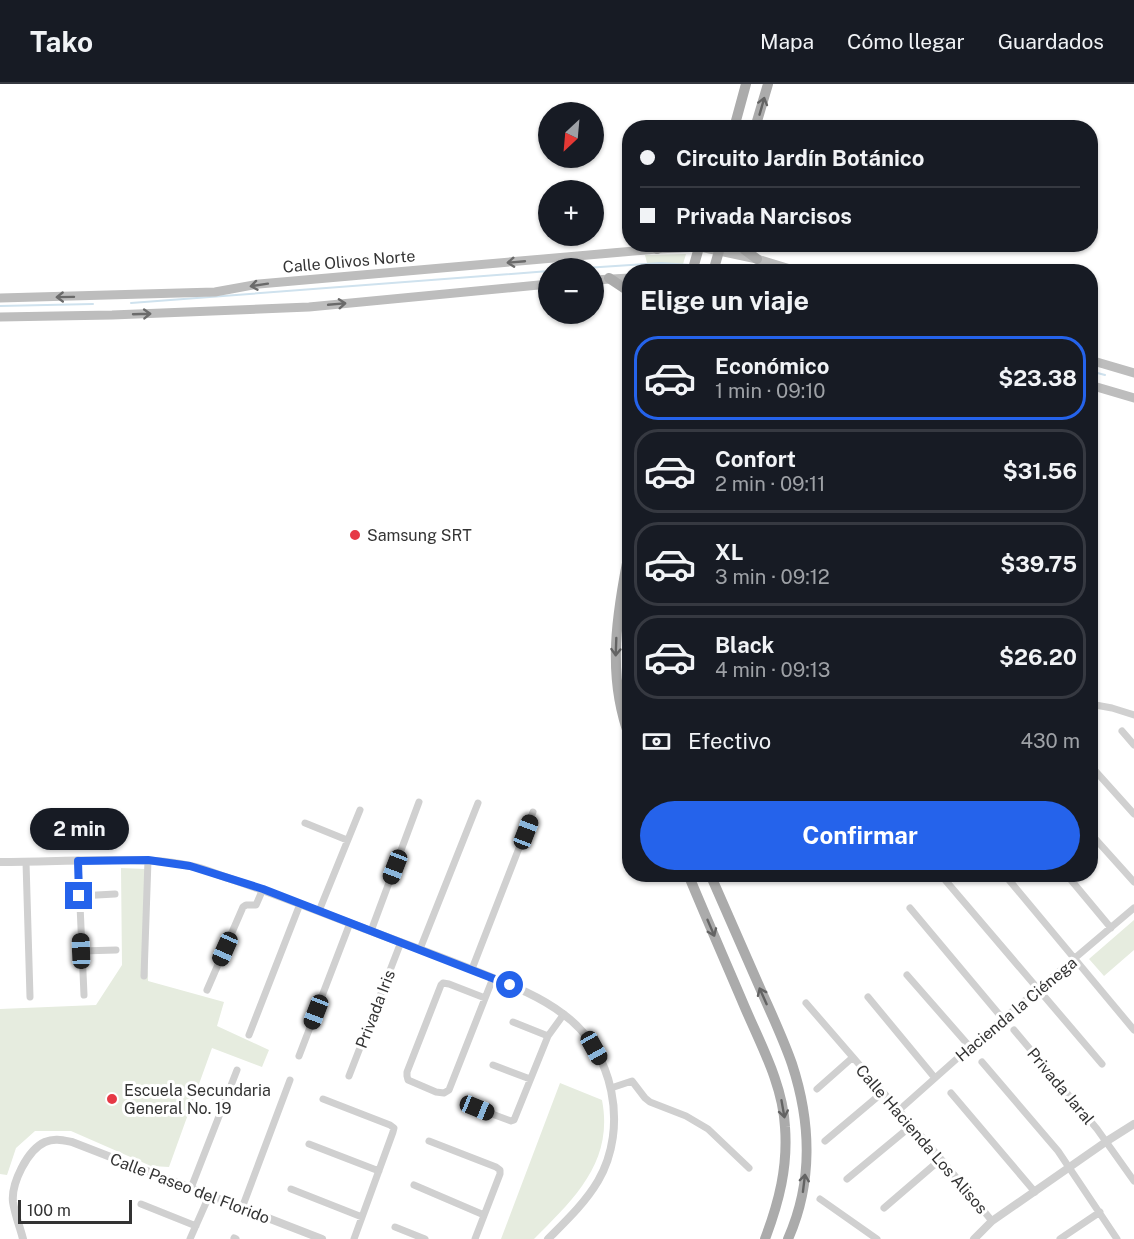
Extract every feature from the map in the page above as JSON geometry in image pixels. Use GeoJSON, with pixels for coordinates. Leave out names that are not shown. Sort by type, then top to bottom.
{"type":"FeatureCollection","features":[{"type":"Feature","properties":{"kind":"main road"},"geometry":{"type":"LineString","coordinates":[[736,120],[746,84]]}},
{"type":"Feature","properties":{"kind":"main road"},"geometry":{"type":"LineString","coordinates":[[757,120],[768,84]]}},
{"type":"Feature","properties":{"kind":"main road","name":"Calle Olivos Norte"},"geometry":{"type":"LineString","coordinates":[[0,298],[215,292],[260,284],[622,251]]}},
{"type":"Feature","properties":{"kind":"main road","name":"Calle Olivos Norte"},"geometry":{"type":"LineString","coordinates":[[735,252],[774,264]]}},
{"type":"Feature","properties":{"kind":"main road"},"geometry":{"type":"LineString","coordinates":[[748,252],[757,259]]}},
{"type":"Feature","properties":{"kind":"main road"},"geometry":{"type":"LineString","coordinates":[[609,278],[622,287]]}},
{"type":"Feature","properties":{"kind":"main road"},"geometry":{"type":"LineString","coordinates":[[604,279],[622,278]]}},
{"type":"Feature","properties":{"kind":"main road"},"geometry":{"type":"LineString","coordinates":[[0,317],[309,307],[538,285]]}},
{"type":"Feature","properties":{"kind":"main road"},"geometry":{"type":"LineString","coordinates":[[1098,362],[1134,373]]}},
{"type":"Feature","properties":{"kind":"main road"},"geometry":{"type":"LineString","coordinates":[[1098,388],[1134,398]]}},
{"type":"Feature","properties":{"kind":"main road"},"geometry":{"type":"LineString","coordinates":[[622,589],[615,650],[622,709]]}},
{"type":"Feature","properties":{"kind":"main road"},"geometry":{"type":"LineString","coordinates":[[691,882],[757,1035],[780,1095],[785,1124],[786,1153],[783,1182],[776,1211],[765,1239]]}},
{"type":"Feature","properties":{"kind":"main road"},"geometry":{"type":"LineString","coordinates":[[714,882],[792,1063],[801,1095],[805,1115],[807,1161],[803,1194],[796,1222],[788,1239]]}},
{"type":"Feature","properties":{"kind":"street"},"geometry":{"type":"LineString","coordinates":[[1098,706],[1134,715]]}},
{"type":"Feature","properties":{"kind":"street"},"geometry":{"type":"LineString","coordinates":[[1122,731],[1134,745]]}},
{"type":"Feature","properties":{"kind":"street"},"geometry":{"type":"LineString","coordinates":[[1098,774],[1134,814]]}},
{"type":"Feature","properties":{"kind":"street"},"geometry":{"type":"LineString","coordinates":[[371,931],[419,802]]}},
{"type":"Feature","properties":{"kind":"street"},"geometry":{"type":"LineString","coordinates":[[420,949],[478,804]]}},
{"type":"Feature","properties":{"kind":"street"},"geometry":{"type":"LineString","coordinates":[[319,911],[360,810]]}},
{"type":"Feature","properties":{"kind":"street"},"geometry":{"type":"LineString","coordinates":[[472,969],[533,812]]}},
{"type":"Feature","properties":{"kind":"street"},"geometry":{"type":"LineString","coordinates":[[305,823],[347,840]]}},
{"type":"Feature","properties":{"kind":"street"},"geometry":{"type":"LineString","coordinates":[[1098,842],[1134,882]]}},
{"type":"Feature","properties":{"kind":"street"},"geometry":{"type":"LineString","coordinates":[[144,976],[148,860]]}},
{"type":"Feature","properties":{"kind":"street"},"geometry":{"type":"LineString","coordinates":[[0,862],[148,860],[190,866],[263,889],[472,969],[526,992],[564,1014],[594,1048],[601,1061],[611,1088],[614,1131],[605,1167],[598,1181],[588,1196],[548,1239]]}},
{"type":"Feature","properties":{"kind":"street"},"geometry":{"type":"LineString","coordinates":[[78,861],[84,995]]}},
{"type":"Feature","properties":{"kind":"street"},"geometry":{"type":"LineString","coordinates":[[26,862],[30,997]]}},
{"type":"Feature","properties":{"kind":"street"},"geometry":{"type":"LineString","coordinates":[[947,882],[1102,1064]]}},
{"type":"Feature","properties":{"kind":"street"},"geometry":{"type":"LineString","coordinates":[[1011,882],[1134,1030]]}},
{"type":"Feature","properties":{"kind":"street"},"geometry":{"type":"LineString","coordinates":[[1073,882],[1111,928]]}},
{"type":"Feature","properties":{"kind":"street"},"geometry":{"type":"LineString","coordinates":[[207,990],[244,906],[256,905],[263,889]]}},
{"type":"Feature","properties":{"kind":"street"},"geometry":{"type":"LineString","coordinates":[[79,896],[114,894]]}},
{"type":"Feature","properties":{"kind":"street"},"geometry":{"type":"LineString","coordinates":[[249,1035],[300,904]]}},
{"type":"Feature","properties":{"kind":"street"},"geometry":{"type":"LineString","coordinates":[[910,908],[1003,1019]]}},
{"type":"Feature","properties":{"kind":"street","name":"Hacienda la Ciénega"},"geometry":{"type":"LineString","coordinates":[[898,1111],[1134,908]]}},
{"type":"Feature","properties":{"kind":"street"},"geometry":{"type":"LineString","coordinates":[[299,1056],[350,923]]}},
{"type":"Feature","properties":{"kind":"street","name":"Privada Iris"},"geometry":{"type":"LineString","coordinates":[[349,1076],[401,942]]}},
{"type":"Feature","properties":{"kind":"street"},"geometry":{"type":"LineString","coordinates":[[81,951],[116,950]]}},
{"type":"Feature","properties":{"kind":"street"},"geometry":{"type":"LineString","coordinates":[[907,975],[970,1047]]}},
{"type":"Feature","properties":{"kind":"street"},"geometry":{"type":"LineString","coordinates":[[485,998],[443,983],[407,1076],[411,1082],[440,1093],[449,1090],[493,978]]}},
{"type":"Feature","properties":{"kind":"street"},"geometry":{"type":"LineString","coordinates":[[868,997],[935,1078]]}},
{"type":"Feature","properties":{"kind":"street","name":"Calle Hacienda Los Alisos"},"geometry":{"type":"LineString","coordinates":[[806,1003],[992,1221]]}},
{"type":"Feature","properties":{"kind":"street"},"geometry":{"type":"LineString","coordinates":[[477,1108],[511,1121],[514,1120],[548,1036],[564,1014]]}},
{"type":"Feature","properties":{"kind":"street"},"geometry":{"type":"LineString","coordinates":[[513,1022],[548,1036]]}},
{"type":"Feature","properties":{"kind":"street","name":"Privada Jaral"},"geometry":{"type":"LineString","coordinates":[[1014,1030],[1107,1141],[1134,1181]]}},
{"type":"Feature","properties":{"kind":"street"},"geometry":{"type":"LineString","coordinates":[[817,1089],[852,1058]]}},
{"type":"Feature","properties":{"kind":"street"},"geometry":{"type":"LineString","coordinates":[[982,1062],[1048,1139],[1118,1239]]}},
{"type":"Feature","properties":{"kind":"street"},"geometry":{"type":"LineString","coordinates":[[493,1065],[530,1079]]}},
{"type":"Feature","properties":{"kind":"street"},"geometry":{"type":"LineString","coordinates":[[191,1188],[237,1070]]}},
{"type":"Feature","properties":{"kind":"street"},"geometry":{"type":"LineString","coordinates":[[242,1208],[290,1080]]}},
{"type":"Feature","properties":{"kind":"street"},"geometry":{"type":"LineString","coordinates":[[611,1088],[632,1081],[650,1102],[686,1116],[708,1129],[749,1168]]}},
{"type":"Feature","properties":{"kind":"street"},"geometry":{"type":"LineString","coordinates":[[825,1141],[882,1093]]}},
{"type":"Feature","properties":{"kind":"street"},"geometry":{"type":"LineString","coordinates":[[951,1093],[1035,1192]]}},
{"type":"Feature","properties":{"kind":"street"},"geometry":{"type":"LineString","coordinates":[[323,1099],[394,1128],[354,1239]]}},
{"type":"Feature","properties":{"kind":"street"},"geometry":{"type":"LineString","coordinates":[[974,1239],[992,1221],[1134,1124]]}},
{"type":"Feature","properties":{"kind":"street"},"geometry":{"type":"LineString","coordinates":[[847,1179],[911,1126]]}},
{"type":"Feature","properties":{"kind":"street","name":"Calle Paseo del Florido"},"geometry":{"type":"LineString","coordinates":[[23,1239],[13,1202],[19,1173],[36,1148],[56,1139],[72,1142],[322,1239]]}},
{"type":"Feature","properties":{"kind":"street"},"geometry":{"type":"LineString","coordinates":[[429,1141],[500,1170],[475,1239]]}},
{"type":"Feature","properties":{"kind":"street"},"geometry":{"type":"LineString","coordinates":[[309,1144],[379,1171]]}},
{"type":"Feature","properties":{"kind":"street"},"geometry":{"type":"LineString","coordinates":[[884,1208],[941,1159]]}},
{"type":"Feature","properties":{"kind":"street"},"geometry":{"type":"LineString","coordinates":[[414,1185],[484,1215]]}},
{"type":"Feature","properties":{"kind":"street"},"geometry":{"type":"LineString","coordinates":[[291,1189],[362,1217]]}},
{"type":"Feature","properties":{"kind":"street"},"geometry":{"type":"LineString","coordinates":[[190,1239],[209,1196]]}},
{"type":"Feature","properties":{"kind":"street"},"geometry":{"type":"LineString","coordinates":[[820,1199],[877,1239]]}},
{"type":"Feature","properties":{"kind":"street"},"geometry":{"type":"LineString","coordinates":[[141,1204],[196,1226]]}},
{"type":"Feature","properties":{"kind":"street"},"geometry":{"type":"LineString","coordinates":[[1061,1239],[1100,1212]]}},
{"type":"Feature","properties":{"kind":"street"},"geometry":{"type":"LineString","coordinates":[[395,1227],[425,1239]]}},
{"type":"Feature","properties":{"kind":"shaded area"},"geometry":{"type":"Polygon","coordinates":[[[686,254],[683,264],[647,264],[645,255],[686,254]]]}},
{"type":"Feature","properties":{"kind":"shaded area"},"geometry":{"type":"Polygon","coordinates":[[[121,868],[145,869],[148,981],[224,1002],[217,1026],[269,1050],[262,1067],[212,1048],[169,1167],[151,1166],[71,1131],[35,1131],[16,1148],[7,1175],[0,1174],[0,1009],[96,1005],[122,965],[121,868]]]}},
{"type":"Feature","properties":{"kind":"shaded area"},"geometry":{"type":"Polygon","coordinates":[[[1134,920],[1134,950],[1104,976],[1089,959],[1134,920]]]}},
{"type":"Feature","properties":{"kind":"shaded area"},"geometry":{"type":"Polygon","coordinates":[[[560,1083],[602,1100],[604,1122],[602,1142],[596,1161],[588,1178],[576,1194],[534,1239],[501,1239],[560,1083]]]}},
{"type":"Feature","properties":{"kind":"waterway"},"geometry":{"type":"LineString","coordinates":[[646,264],[676,264]]}},
{"type":"Feature","properties":{"kind":"waterway"},"geometry":{"type":"LineString","coordinates":[[604,267],[622,266]]}},
{"type":"Feature","properties":{"kind":"waterway"},"geometry":{"type":"LineString","coordinates":[[131,303],[538,272]]}},
{"type":"Feature","properties":{"kind":"waterway"},"geometry":{"type":"LineString","coordinates":[[0,306],[93,304]]}},
{"type":"Feature","properties":{"kind":"waterway"},"geometry":{"type":"LineString","coordinates":[[1098,373],[1105,375]]}},
{"type":"Feature","properties":{"kind":"place","name":"Samsung SRT"},"geometry":{"type":"Point","coordinates":[355,535]}},
{"type":"Feature","properties":{"kind":"place","name":"Escuela Secundaria General No. 19"},"geometry":{"type":"Point","coordinates":[112,1099]}},
{"type":"Feature","properties":{"kind":"route"},"geometry":{"type":"LineString","coordinates":[[79,896],[78,861],[148,860],[190,866],[263,889],[510,985]]}}]}
